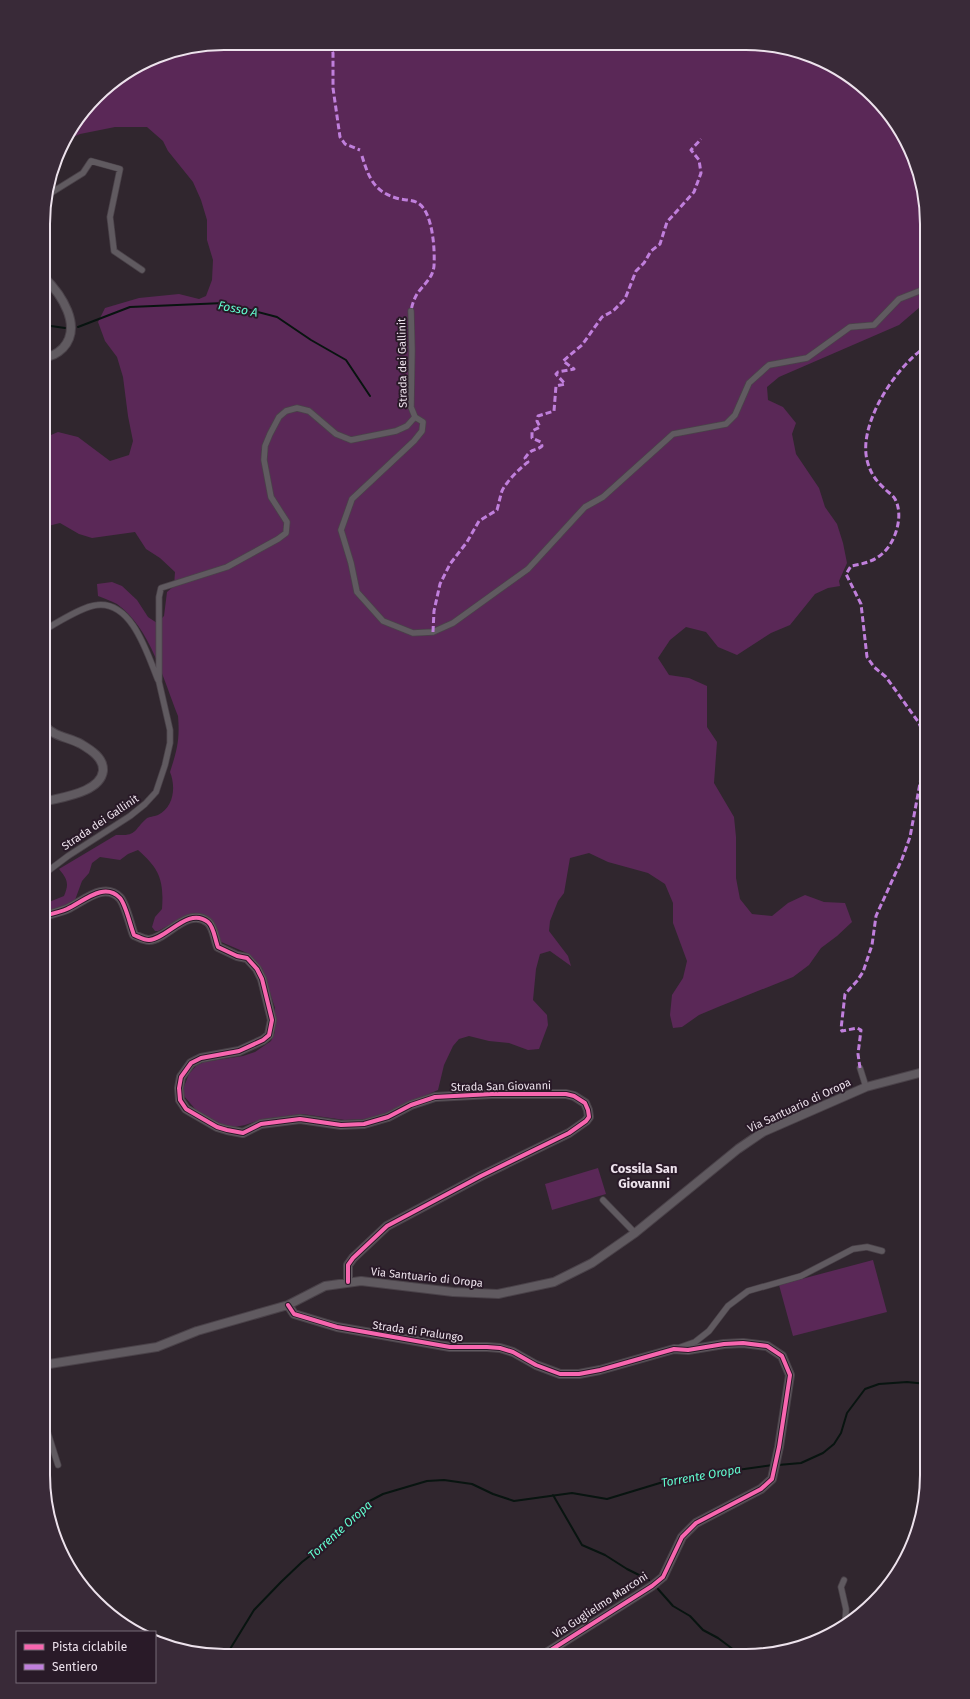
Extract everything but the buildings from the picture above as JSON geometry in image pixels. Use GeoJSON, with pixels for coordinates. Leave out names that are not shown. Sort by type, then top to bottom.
{"type":"FeatureCollection","features":[{"type":"Feature","properties":{"kind":"street"},"geometry":{"type":"LineString","coordinates":[[53,192],[83,173],[92,161],[120,169],[110,217],[114,251],[142,270]]}},
{"type":"Feature","properties":{"kind":"street"},"geometry":{"type":"LineString","coordinates":[[50,285],[65,306],[72,324],[72,333],[69,341],[56,354],[50,356]]}},
{"type":"Feature","properties":{"kind":"street"},"geometry":{"type":"LineString","coordinates":[[415,417],[423,422],[422,431],[414,441],[352,499],[341,530],[351,562],[357,592],[383,621],[413,633],[433,632],[453,624],[528,569],[585,507],[604,497],[673,434],[726,424],[735,416],[749,383],[769,365],[807,358],[850,327],[874,325],[899,300],[920,291]]}},
{"type":"Feature","properties":{"kind":"street","name":"Strada dei Gallinit"},"geometry":{"type":"LineString","coordinates":[[50,870],[68,856],[130,816],[146,804],[156,792],[165,765],[170,743],[170,730],[159,682],[159,597],[161,588],[227,567],[278,540],[286,533],[287,522],[271,497],[264,460],[265,446],[279,417],[286,411],[297,408],[309,411],[336,434],[351,440],[396,431],[407,426],[415,417],[411,407],[411,311]]}},
{"type":"Feature","properties":{"kind":"street"},"geometry":{"type":"LineString","coordinates":[[50,627],[86,607],[107,605],[119,609],[132,624],[146,650],[159,682]]}},
{"type":"Feature","properties":{"kind":"street"},"geometry":{"type":"LineString","coordinates":[[50,732],[81,744],[100,758],[103,767],[102,776],[99,782],[94,786],[76,794],[50,800]]}},
{"type":"Feature","properties":{"kind":"street","name":"Strada San Giovanni"},"geometry":{"type":"LineString","coordinates":[[50,914],[65,910],[93,895],[104,891],[111,892],[120,898],[134,935],[150,940],[183,921],[198,918],[208,922],[212,928],[218,947],[237,956],[247,958],[252,963],[262,979],[270,1010],[272,1028],[269,1035],[252,1047],[201,1058],[191,1063],[181,1077],[179,1088],[180,1100],[186,1109],[201,1119],[227,1130],[243,1132],[260,1124],[300,1119],[341,1125],[364,1124],[388,1118],[411,1105],[422,1101],[457,1094],[566,1094],[574,1096],[585,1103],[589,1117],[586,1121],[569,1133],[481,1176],[387,1226],[353,1258],[348,1265],[348,1282]]}},
{"type":"Feature","properties":{"kind":"street"},"geometry":{"type":"LineString","coordinates":[[860,1068],[866,1087]]}},
{"type":"Feature","properties":{"kind":"street","name":"Via Santuario di Oropa"},"geometry":{"type":"LineString","coordinates":[[50,1364],[157,1347],[197,1332],[288,1305],[325,1286],[348,1282],[361,1281],[453,1292],[498,1294],[554,1282],[592,1264],[636,1233],[750,1140],[763,1132],[866,1087],[920,1073]]}},
{"type":"Feature","properties":{"kind":"street"},"geometry":{"type":"LineString","coordinates":[[603,1200],[636,1233]]}},
{"type":"Feature","properties":{"kind":"street"},"geometry":{"type":"LineString","coordinates":[[674,1349],[695,1342],[709,1331],[728,1306],[748,1291],[801,1276],[853,1249],[867,1247],[882,1251]]}},
{"type":"Feature","properties":{"kind":"street","name":"Strada di Pralungo"},"geometry":{"type":"LineString","coordinates":[[288,1305],[294,1314],[337,1327],[450,1347],[500,1348],[512,1352],[536,1366],[560,1374],[579,1374],[600,1370],[674,1349],[688,1350],[743,1343],[767,1346],[782,1356],[790,1375],[779,1447],[772,1480]]}},
{"type":"Feature","properties":{"kind":"street"},"geometry":{"type":"LineString","coordinates":[[50,1440],[58,1465]]}},
{"type":"Feature","properties":{"kind":"street","name":"Via Guglielmo Marconi"},"geometry":{"type":"LineString","coordinates":[[552,1649],[652,1586],[663,1577],[682,1537],[696,1523],[761,1488],[772,1480]]}},
{"type":"Feature","properties":{"kind":"street"},"geometry":{"type":"LineString","coordinates":[[844,1580],[841,1587],[846,1609],[845,1618]]}},
{"type":"Feature","properties":{"kind":"shaded area"},"geometry":{"type":"Polygon","coordinates":[[[213,50],[769,51],[802,59],[833,73],[861,93],[877,109],[891,127],[907,157],[917,190],[920,213],[920,307],[899,325],[779,377],[767,387],[768,400],[783,407],[796,423],[792,434],[796,454],[819,488],[825,507],[837,524],[847,563],[839,581],[840,586],[828,588],[815,594],[790,625],[771,633],[737,655],[718,647],[706,632],[686,627],[670,640],[658,658],[669,675],[689,678],[707,686],[707,727],[717,742],[714,783],[734,817],[736,837],[736,878],[740,899],[752,914],[772,916],[788,903],[805,895],[824,902],[845,903],[852,922],[821,948],[809,965],[793,977],[699,1015],[682,1027],[673,1028],[670,1015],[672,995],[683,978],[687,961],[673,923],[673,903],[665,884],[648,873],[608,862],[589,853],[570,858],[564,893],[558,901],[550,921],[549,931],[568,956],[571,966],[550,951],[540,954],[536,969],[533,1000],[547,1015],[548,1025],[539,1049],[528,1050],[509,1043],[489,1041],[469,1036],[459,1039],[453,1046],[444,1065],[438,1090],[379,1116],[364,1119],[345,1120],[302,1114],[263,1119],[235,1127],[225,1126],[196,1110],[184,1096],[183,1089],[189,1074],[196,1066],[204,1062],[243,1056],[255,1052],[271,1041],[275,1032],[275,1008],[262,968],[247,953],[219,941],[215,928],[210,919],[203,915],[187,917],[158,931],[155,931],[152,927],[155,917],[162,909],[161,883],[156,870],[138,850],[128,854],[120,860],[100,857],[92,863],[89,873],[82,881],[75,900],[60,908],[50,910],[50,902],[64,896],[66,892],[67,882],[59,869],[116,835],[131,834],[147,818],[158,815],[167,807],[173,790],[170,772],[176,751],[179,732],[178,716],[155,656],[147,640],[129,614],[117,604],[98,596],[97,584],[112,582],[122,586],[137,600],[148,617],[157,623],[164,616],[167,592],[174,586],[175,572],[160,558],[146,549],[135,532],[92,538],[79,534],[60,523],[50,526],[50,435],[58,432],[78,437],[110,461],[129,455],[133,441],[123,377],[117,357],[105,341],[98,322],[105,308],[139,298],[179,294],[199,299],[206,296],[212,280],[213,260],[207,240],[207,220],[201,200],[193,182],[168,151],[163,141],[147,127],[115,127],[80,134],[73,137],[93,109],[109,93],[127,79],[157,63],[168,59],[190,53],[213,50]]]}},
{"type":"Feature","properties":{"kind":"shaded area"},"geometry":{"type":"Polygon","coordinates":[[[598,1168],[606,1194],[552,1210],[545,1184],[598,1168]]]}},
{"type":"Feature","properties":{"kind":"shaded area"},"geometry":{"type":"Polygon","coordinates":[[[873,1260],[887,1312],[793,1336],[779,1285],[873,1260]]]}},
{"type":"Feature","properties":{"kind":"waterway","name":"Fosso A"},"geometry":{"type":"LineString","coordinates":[[78,327],[130,307],[224,303],[277,317],[311,340],[346,360],[370,396]]}},
{"type":"Feature","properties":{"kind":"waterway","name":"Fosso A"},"geometry":{"type":"LineString","coordinates":[[50,326],[65,328]]}},
{"type":"Feature","properties":{"kind":"waterway","name":"Torrente Oropa"},"geometry":{"type":"LineString","coordinates":[[778,1465],[801,1463],[823,1453],[834,1444],[841,1433],[847,1413],[865,1389],[879,1384],[907,1382],[920,1383]]}},
{"type":"Feature","properties":{"kind":"waterway","name":"Torrente Oropa"},"geometry":{"type":"LineString","coordinates":[[230,1649],[254,1610],[281,1582],[302,1562],[332,1539],[366,1503],[383,1494],[427,1481],[444,1480],[472,1484],[493,1494],[514,1501],[572,1493],[607,1499],[673,1479],[773,1465]]}},
{"type":"Feature","properties":{"kind":"waterway"},"geometry":{"type":"LineString","coordinates":[[553,1495],[582,1545],[605,1555],[627,1569],[649,1580]]}},
{"type":"Feature","properties":{"kind":"waterway"},"geometry":{"type":"LineString","coordinates":[[658,1589],[673,1606],[690,1616],[703,1630],[718,1638],[733,1649]]}},
{"type":"Feature","properties":{"kind":"marked path"},"geometry":{"type":"LineString","coordinates":[[331,50],[333,53],[333,88],[340,137],[345,144],[360,150]]}},
{"type":"Feature","properties":{"kind":"marked path"},"geometry":{"type":"LineString","coordinates":[[433,632],[434,611],[440,584],[450,564],[467,542],[479,521],[497,510],[504,487],[528,462],[525,458],[527,455],[542,446],[541,442],[532,438],[532,431],[540,427],[537,421],[538,416],[554,411],[556,386],[565,384],[556,374],[558,372],[574,369],[563,361],[582,345],[602,317],[613,311],[625,299],[636,271],[644,263],[651,251],[660,244],[667,222],[694,192],[701,173],[699,160],[691,150],[701,139]]}},
{"type":"Feature","properties":{"kind":"marked path"},"geometry":{"type":"LineString","coordinates":[[362,156],[367,172],[374,184],[379,189],[391,196],[418,203],[427,214],[430,223],[434,251],[434,266],[430,278],[416,296],[411,311]]}},
{"type":"Feature","properties":{"kind":"marked path"},"geometry":{"type":"LineString","coordinates":[[920,351],[892,381],[882,396],[868,429],[866,445],[867,460],[873,476],[894,497],[898,505],[899,520],[895,536],[887,549],[879,557],[871,561],[851,566],[846,574],[861,604],[867,657],[874,667],[886,677],[920,726]]}},
{"type":"Feature","properties":{"kind":"marked path"},"geometry":{"type":"LineString","coordinates":[[860,1068],[858,1054],[861,1030],[857,1028],[842,1031],[841,1029],[845,994],[863,972],[872,945],[876,916],[902,859],[910,837],[920,783]]}},
{"type":"Feature","properties":{"kind":"cycle path"},"geometry":{"type":"LineString","coordinates":[[50,914],[67,909],[100,892],[114,893],[122,901],[134,935],[149,940],[163,935],[185,920],[200,918],[210,924],[218,947],[237,956],[247,958],[257,969],[262,979],[272,1020],[269,1035],[263,1040],[239,1051],[201,1058],[191,1063],[181,1077],[179,1088],[180,1100],[186,1109],[217,1127],[243,1133],[261,1124],[300,1119],[341,1125],[364,1124],[388,1117],[411,1105],[435,1097],[492,1094],[566,1094],[574,1096],[585,1103],[589,1117],[586,1121],[569,1133],[481,1176],[387,1226],[353,1258],[348,1265],[348,1282]]}},
{"type":"Feature","properties":{"kind":"cycle path"},"geometry":{"type":"LineString","coordinates":[[288,1305],[294,1314],[337,1327],[450,1347],[500,1348],[513,1352],[536,1365],[560,1374],[579,1374],[600,1370],[674,1349],[688,1350],[724,1344],[743,1343],[767,1346],[782,1356],[790,1375],[779,1447],[772,1479],[761,1489],[696,1523],[682,1537],[663,1577],[652,1586],[552,1649]]}},
{"type":"Feature","properties":{"kind":"district","name":"Cossila San Giovanni"},"geometry":{"type":"Point","coordinates":[644,1176]}}]}
